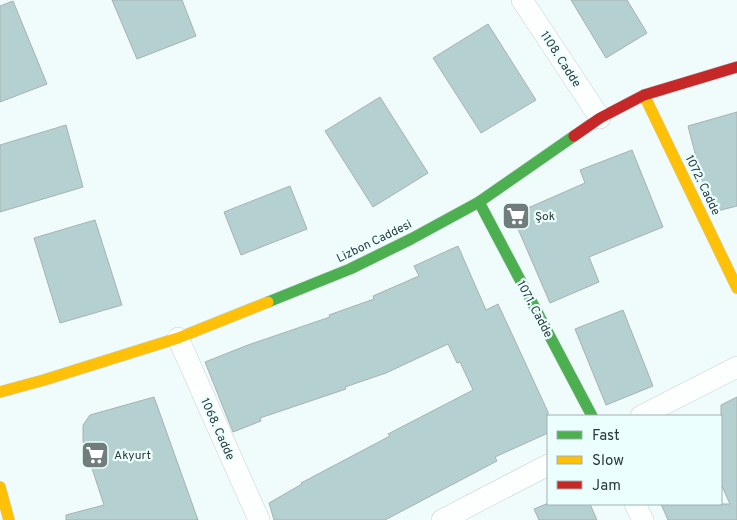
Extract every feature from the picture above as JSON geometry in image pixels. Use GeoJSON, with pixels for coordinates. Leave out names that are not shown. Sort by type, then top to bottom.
{"type":"FeatureCollection","features":[{"type":"Feature","properties":{"kind":"main road","name":"Lizbon Caddesi"},"geometry":{"type":"LineString","coordinates":[[0,392],[178,338],[350,269],[479,202],[600,118],[644,95],[737,66]]}},
{"type":"Feature","properties":{"kind":"main road","name":"1072. Cadde"},"geometry":{"type":"LineString","coordinates":[[644,95],[737,288]]}},
{"type":"Feature","properties":{"kind":"main road","name":"1071. Cadde"},"geometry":{"type":"LineString","coordinates":[[479,202],[591,415]]}},
{"type":"Feature","properties":{"kind":"main road"},"geometry":{"type":"LineString","coordinates":[[0,487],[9,520]]}},
{"type":"Feature","properties":{"kind":"street","name":"1108. Cadde"},"geometry":{"type":"LineString","coordinates":[[522,0],[600,118]]}},
{"type":"Feature","properties":{"kind":"street","name":"1068. Cadde"},"geometry":{"type":"LineString","coordinates":[[178,338],[258,520]]}},
{"type":"Feature","properties":{"kind":"street"},"geometry":{"type":"LineString","coordinates":[[643,415],[737,367]]}},
{"type":"Feature","properties":{"kind":"street"},"geometry":{"type":"LineString","coordinates":[[445,519],[547,466]]}},
{"type":"Feature","properties":{"kind":"street"},"geometry":{"type":"LineString","coordinates":[[636,505],[643,520]]}},
{"type":"Feature","properties":{"kind":"building"},"geometry":{"type":"Polygon","coordinates":[[[112,0],[182,0],[196,36],[137,59],[112,0]]]}},
{"type":"Feature","properties":{"kind":"building"},"geometry":{"type":"Polygon","coordinates":[[[571,0],[627,0],[647,33],[606,58],[571,0]]]}},
{"type":"Feature","properties":{"kind":"building"},"geometry":{"type":"Polygon","coordinates":[[[13,1],[47,84],[0,102],[0,6],[13,1]]]}},
{"type":"Feature","properties":{"kind":"building"},"geometry":{"type":"Polygon","coordinates":[[[488,24],[536,100],[481,133],[433,58],[488,24]]]}},
{"type":"Feature","properties":{"kind":"building"},"geometry":{"type":"Polygon","coordinates":[[[380,97],[428,173],[373,207],[325,131],[380,97]]]}},
{"type":"Feature","properties":{"kind":"building"},"geometry":{"type":"Polygon","coordinates":[[[737,112],[737,206],[717,211],[702,180],[688,126],[737,112]]]}},
{"type":"Feature","properties":{"kind":"building"},"geometry":{"type":"Polygon","coordinates":[[[66,125],[83,187],[0,212],[0,145],[66,125]]]}},
{"type":"Feature","properties":{"kind":"building"},"geometry":{"type":"Polygon","coordinates":[[[632,150],[663,227],[589,257],[599,282],[550,303],[512,215],[585,183],[580,170],[632,150]]]}},
{"type":"Feature","properties":{"kind":"building"},"geometry":{"type":"Polygon","coordinates":[[[290,186],[307,229],[241,255],[224,212],[290,186]]]}},
{"type":"Feature","properties":{"kind":"building"},"geometry":{"type":"Polygon","coordinates":[[[95,220],[122,305],[60,323],[34,238],[95,220]]]}},
{"type":"Feature","properties":{"kind":"building"},"geometry":{"type":"Polygon","coordinates":[[[458,246],[486,310],[498,304],[548,412],[547,433],[495,457],[497,461],[385,520],[274,520],[269,503],[301,483],[390,436],[388,434],[473,390],[460,362],[457,363],[448,344],[386,373],[345,387],[346,389],[260,418],[261,421],[233,432],[205,362],[374,299],[373,296],[419,276],[414,266],[458,246]]]}},
{"type":"Feature","properties":{"kind":"building"},"geometry":{"type":"Polygon","coordinates":[[[623,310],[653,386],[606,405],[575,329],[623,310]]]}},
{"type":"Feature","properties":{"kind":"building"},"geometry":{"type":"Polygon","coordinates":[[[154,397],[198,520],[66,520],[66,515],[104,505],[83,441],[83,425],[90,415],[154,397]]]}},
{"type":"Feature","properties":{"kind":"building"},"geometry":{"type":"Polygon","coordinates":[[[737,397],[737,520],[668,520],[661,505],[730,504],[722,486],[721,405],[737,397]]]}},
{"type":"Feature","properties":{"kind":"building"},"geometry":{"type":"Polygon","coordinates":[[[546,504],[590,505],[597,520],[539,520],[534,509],[546,504]]]}},
{"type":"Feature","properties":{"kind":"traffic: fast"},"geometry":{"type":"LineString","coordinates":[[268,302],[350,269],[411,239],[479,202],[574,136]]}},
{"type":"Feature","properties":{"kind":"traffic: fast"},"geometry":{"type":"LineString","coordinates":[[479,202],[591,415]]}},
{"type":"Feature","properties":{"kind":"traffic: slow"},"geometry":{"type":"LineString","coordinates":[[644,95],[737,288]]}},
{"type":"Feature","properties":{"kind":"traffic: slow"},"geometry":{"type":"LineString","coordinates":[[0,392],[178,338],[268,302]]}},
{"type":"Feature","properties":{"kind":"traffic: slow"},"geometry":{"type":"LineString","coordinates":[[0,487],[9,520]]}},
{"type":"Feature","properties":{"kind":"traffic: jam"},"geometry":{"type":"LineString","coordinates":[[574,136],[600,118],[644,95],[737,67]]}},
{"type":"Feature","properties":{"kind":"place","name":"Şok"},"geometry":{"type":"Point","coordinates":[516,216]}},
{"type":"Feature","properties":{"kind":"place","name":"Akyurt"},"geometry":{"type":"Point","coordinates":[95,455]}}]}
